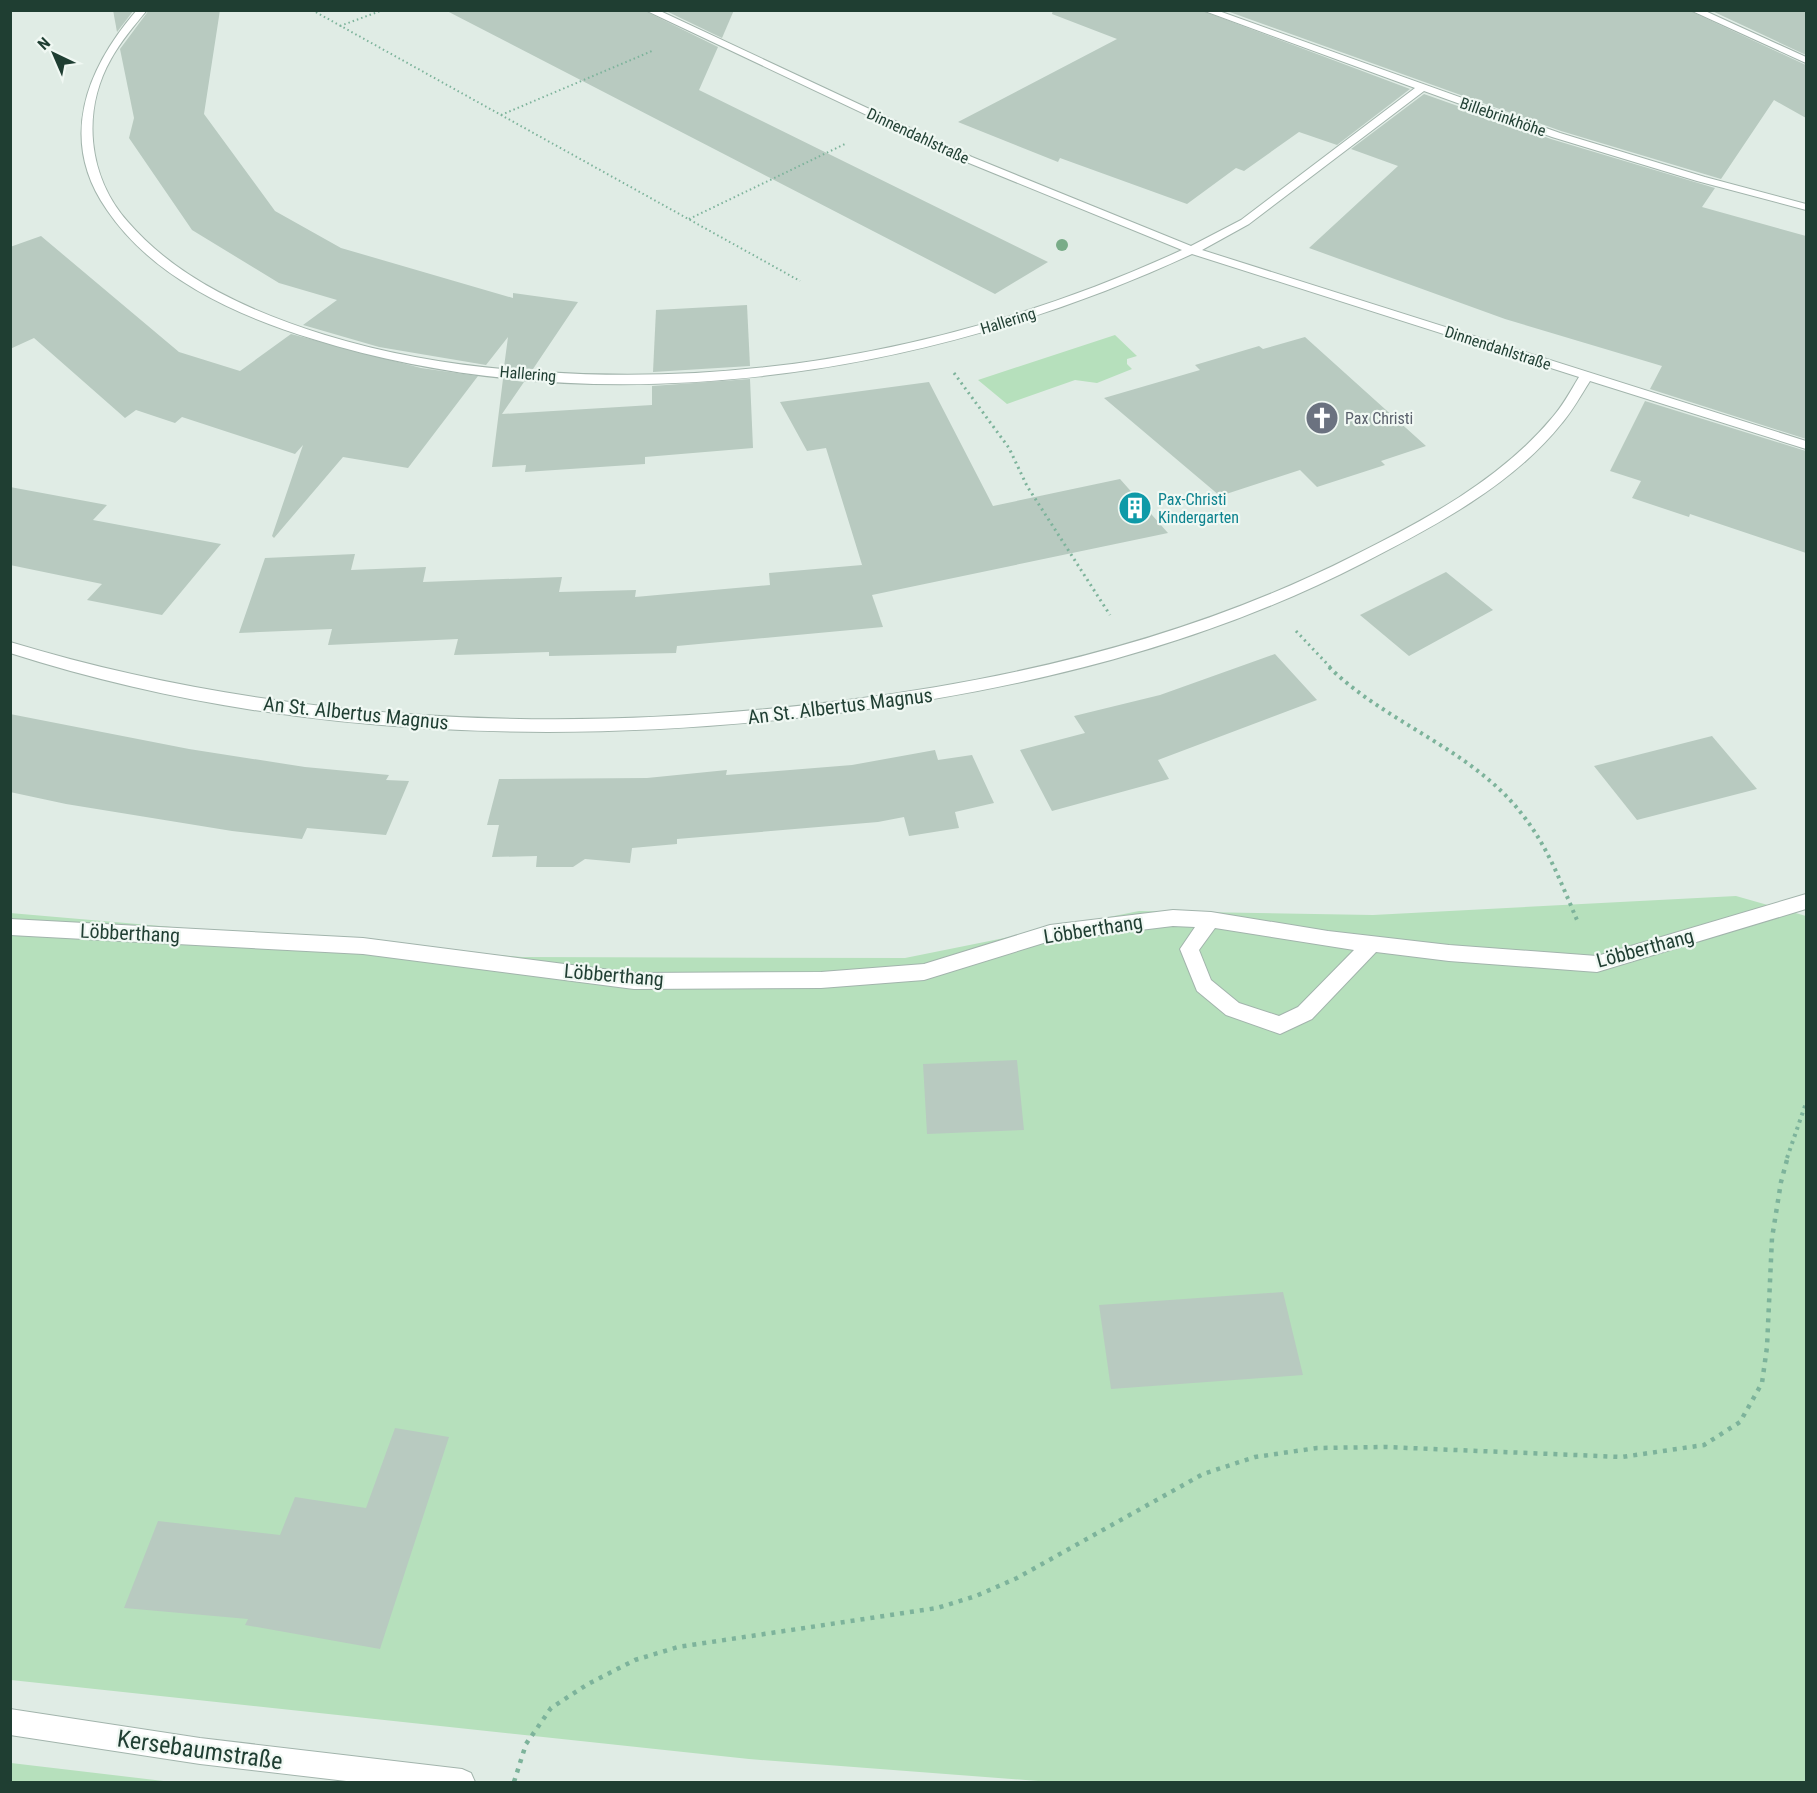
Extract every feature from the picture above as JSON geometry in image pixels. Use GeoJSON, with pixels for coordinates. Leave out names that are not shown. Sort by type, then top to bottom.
{"type":"FeatureCollection","features":[{"type":"Feature","properties":{"kind":"street","name":"Hallering"},"geometry":{"type":"LineString","coordinates":[[143,10],[120,36],[104,60],[88,104],[86,129],[94,175],[106,201],[123,225],[146,248],[176,272],[213,294],[264,318],[315,336],[391,356],[453,367],[585,378],[707,376],[791,369],[933,343],[1017,319],[1092,293],[1191,250]]}},
{"type":"Feature","properties":{"kind":"street","name":"Dinnendahlstraße"},"geometry":{"type":"LineString","coordinates":[[649,10],[889,123],[1040,190],[1191,250],[1806,445]]}},
{"type":"Feature","properties":{"kind":"street","name":"Billebrinkhöhe"},"geometry":{"type":"LineString","coordinates":[[1206,10],[1421,89],[1567,138],[1701,179],[1806,207]]}},
{"type":"Feature","properties":{"kind":"street"},"geometry":{"type":"LineString","coordinates":[[1694,10],[1806,60]]}},
{"type":"Feature","properties":{"kind":"street"},"geometry":{"type":"LineString","coordinates":[[1191,250],[1245,222],[1421,89]]}},
{"type":"Feature","properties":{"kind":"street","name":"An St. Albertus Magnus"},"geometry":{"type":"LineString","coordinates":[[10,648],[122,679],[258,704],[376,718],[519,727],[676,724],[817,711],[947,692],[1052,670],[1132,648],[1269,602],[1343,569],[1408,533],[1483,486],[1553,427],[1586,376]]}},
{"type":"Feature","properties":{"kind":"street","name":"Löbberthang"},"geometry":{"type":"LineString","coordinates":[[10,927],[363,946],[634,981],[809,980],[924,972],[1050,933],[1173,918],[1212,920],[1372,944],[1597,964],[1806,902]]}},
{"type":"Feature","properties":{"kind":"street"},"geometry":{"type":"LineString","coordinates":[[1212,920],[1189,949],[1204,985],[1233,1009],[1280,1024],[1305,1013],[1372,944]]}},
{"type":"Feature","properties":{"kind":"street","name":"Kersebaumstraße"},"geometry":{"type":"LineString","coordinates":[[10,1722],[200,1751],[462,1782]]}},
{"type":"Feature","properties":{"kind":"path"},"geometry":{"type":"LineString","coordinates":[[312,10],[800,281]]}},
{"type":"Feature","properties":{"kind":"path"},"geometry":{"type":"LineString","coordinates":[[339,26],[383,10]]}},
{"type":"Feature","properties":{"kind":"path"},"geometry":{"type":"LineString","coordinates":[[501,115],[697,33]]}},
{"type":"Feature","properties":{"kind":"path"},"geometry":{"type":"LineString","coordinates":[[688,219],[889,123]]}},
{"type":"Feature","properties":{"kind":"path"},"geometry":{"type":"LineString","coordinates":[[933,343],[1009,448],[1027,486],[1132,648]]}},
{"type":"Feature","properties":{"kind":"path"},"geometry":{"type":"LineString","coordinates":[[1269,602],[1348,684],[1471,765],[1495,783],[1515,805],[1537,832],[1597,964]]}},
{"type":"Feature","properties":{"kind":"path"},"geometry":{"type":"LineString","coordinates":[[514,1782],[526,1744],[551,1708],[588,1684],[634,1660],[678,1647],[937,1608],[976,1596],[1017,1578],[1203,1474],[1255,1457],[1317,1448],[1385,1447],[1622,1457],[1704,1445],[1740,1422],[1762,1383],[1767,1347],[1772,1238],[1781,1182],[1793,1137],[1806,1103]]}},
{"type":"Feature","properties":{"kind":"green space"},"geometry":{"type":"Polygon","coordinates":[[[1115,335],[1137,356],[1127,359],[1127,364],[1132,369],[1097,383],[1075,380],[1007,404],[978,380],[1115,335]]]}},
{"type":"Feature","properties":{"kind":"green space"},"geometry":{"type":"Polygon","coordinates":[[[1736,896],[1806,916],[1806,1782],[1051,1782],[749,1759],[11,1680],[10,913],[522,957],[905,958],[1139,911],[1373,915],[1736,896]]]}},
{"type":"Feature","properties":{"kind":"green space"},"geometry":{"type":"Polygon","coordinates":[[[11,1763],[172,1782],[11,1782],[11,1763]]]}},
{"type":"Feature","properties":{"kind":"building"},"geometry":{"type":"Polygon","coordinates":[[[113,10],[134,10],[117,32],[113,10]]]}},
{"type":"Feature","properties":{"kind":"building"},"geometry":{"type":"Polygon","coordinates":[[[149,10],[220,10],[204,114],[275,211],[341,248],[513,298],[513,293],[578,302],[533,369],[504,367],[508,337],[486,365],[379,347],[303,325],[337,300],[279,283],[192,230],[129,138],[134,118],[120,49],[149,10]]]}},
{"type":"Feature","properties":{"kind":"building"},"geometry":{"type":"Polygon","coordinates":[[[445,10],[643,10],[718,47],[699,90],[1048,262],[995,294],[445,10]]]}},
{"type":"Feature","properties":{"kind":"building"},"geometry":{"type":"Polygon","coordinates":[[[664,10],[734,10],[722,38],[664,10]]]}},
{"type":"Feature","properties":{"kind":"building"},"geometry":{"type":"Polygon","coordinates":[[[1053,10],[1200,10],[1410,89],[1337,145],[1299,132],[1244,171],[1236,168],[1187,204],[1060,158],[1058,162],[958,122],[1117,39],[1052,14],[1053,10]]]}},
{"type":"Feature","properties":{"kind":"building"},"geometry":{"type":"Polygon","coordinates":[[[1224,10],[1688,10],[1806,65],[1806,118],[1774,100],[1721,179],[1561,131],[1224,10]]]}},
{"type":"Feature","properties":{"kind":"building"},"geometry":{"type":"Polygon","coordinates":[[[1710,10],[1806,10],[1806,55],[1710,10]]]}},
{"type":"Feature","properties":{"kind":"building"},"geometry":{"type":"Polygon","coordinates":[[[1424,94],[1551,139],[1715,188],[1702,207],[1806,236],[1806,439],[1650,389],[1662,366],[1505,319],[1309,248],[1398,166],[1351,149],[1424,94]]]}},
{"type":"Feature","properties":{"kind":"building"},"geometry":{"type":"Polygon","coordinates":[[[41,236],[179,352],[240,371],[291,334],[421,368],[478,376],[408,468],[343,457],[274,538],[272,536],[303,445],[295,454],[182,417],[175,423],[136,410],[125,418],[34,338],[10,349],[10,247],[41,236]]]}},
{"type":"Feature","properties":{"kind":"building"},"geometry":{"type":"Polygon","coordinates":[[[747,305],[750,366],[653,372],[656,310],[747,305]]]}},
{"type":"Feature","properties":{"kind":"building","name":"Pax Christi"},"geometry":{"type":"Polygon","coordinates":[[[1305,337],[1426,446],[1381,461],[1385,465],[1317,487],[1300,470],[1220,496],[1104,398],[1200,370],[1195,365],[1259,346],[1263,349],[1305,337]]]}},
{"type":"Feature","properties":{"kind":"building"},"geometry":{"type":"Polygon","coordinates":[[[503,379],[524,382],[502,414],[652,405],[652,386],[750,379],[753,448],[645,457],[645,464],[525,472],[526,465],[492,467],[503,379]]]}},
{"type":"Feature","properties":{"kind":"building"},"geometry":{"type":"Polygon","coordinates":[[[929,382],[993,506],[1120,479],[1168,533],[872,595],[883,627],[677,646],[676,653],[549,656],[549,652],[454,655],[458,639],[328,645],[332,629],[239,633],[265,558],[355,554],[351,570],[426,567],[423,582],[562,577],[559,592],[636,590],[635,597],[770,585],[769,573],[862,565],[863,568],[826,448],[807,451],[780,402],[929,382]]]}},
{"type":"Feature","properties":{"kind":"building"},"geometry":{"type":"Polygon","coordinates":[[[1645,401],[1806,451],[1806,553],[1690,514],[1689,517],[1632,498],[1641,481],[1610,471],[1645,401]]]}},
{"type":"Feature","properties":{"kind":"building"},"geometry":{"type":"Polygon","coordinates":[[[10,487],[107,505],[93,520],[221,544],[162,615],[87,600],[102,584],[10,565],[10,487]]]}},
{"type":"Feature","properties":{"kind":"building"},"geometry":{"type":"Polygon","coordinates":[[[1446,572],[1493,610],[1409,656],[1360,615],[1446,572]]]}},
{"type":"Feature","properties":{"kind":"building"},"geometry":{"type":"Polygon","coordinates":[[[1275,654],[1317,700],[1158,760],[1169,779],[1052,811],[1020,750],[1085,733],[1074,716],[1160,695],[1275,654]]]}},
{"type":"Feature","properties":{"kind":"building"},"geometry":{"type":"Polygon","coordinates":[[[10,714],[189,749],[305,767],[389,775],[386,780],[409,781],[386,835],[307,828],[302,839],[232,831],[66,804],[10,792],[10,714]]]}},
{"type":"Feature","properties":{"kind":"building"},"geometry":{"type":"Polygon","coordinates":[[[1712,736],[1757,789],[1637,820],[1594,766],[1712,736]]]}},
{"type":"Feature","properties":{"kind":"building"},"geometry":{"type":"Polygon","coordinates":[[[935,750],[938,760],[972,755],[994,803],[955,812],[959,828],[909,836],[904,817],[878,822],[677,839],[677,844],[632,848],[630,863],[585,859],[573,867],[536,867],[537,856],[492,857],[499,825],[487,825],[499,779],[647,778],[727,770],[726,775],[852,765],[935,750]]]}},
{"type":"Feature","properties":{"kind":"building"},"geometry":{"type":"Polygon","coordinates":[[[1017,1060],[1024,1130],[927,1134],[923,1064],[1017,1060]]]}},
{"type":"Feature","properties":{"kind":"building"},"geometry":{"type":"Polygon","coordinates":[[[1283,1292],[1303,1375],[1111,1389],[1099,1305],[1283,1292]]]}},
{"type":"Feature","properties":{"kind":"building"},"geometry":{"type":"Polygon","coordinates":[[[395,1428],[449,1437],[380,1649],[245,1625],[248,1619],[124,1608],[158,1521],[280,1535],[295,1497],[366,1508],[395,1428]]]}},
{"type":"Feature","properties":{"kind":"place","name":"Pax Christi"},"geometry":{"type":"Point","coordinates":[1322,418]}},
{"type":"Feature","properties":{"kind":"place","name":"Pax-Christi Kindergarten"},"geometry":{"type":"Point","coordinates":[1135,508]}}]}
